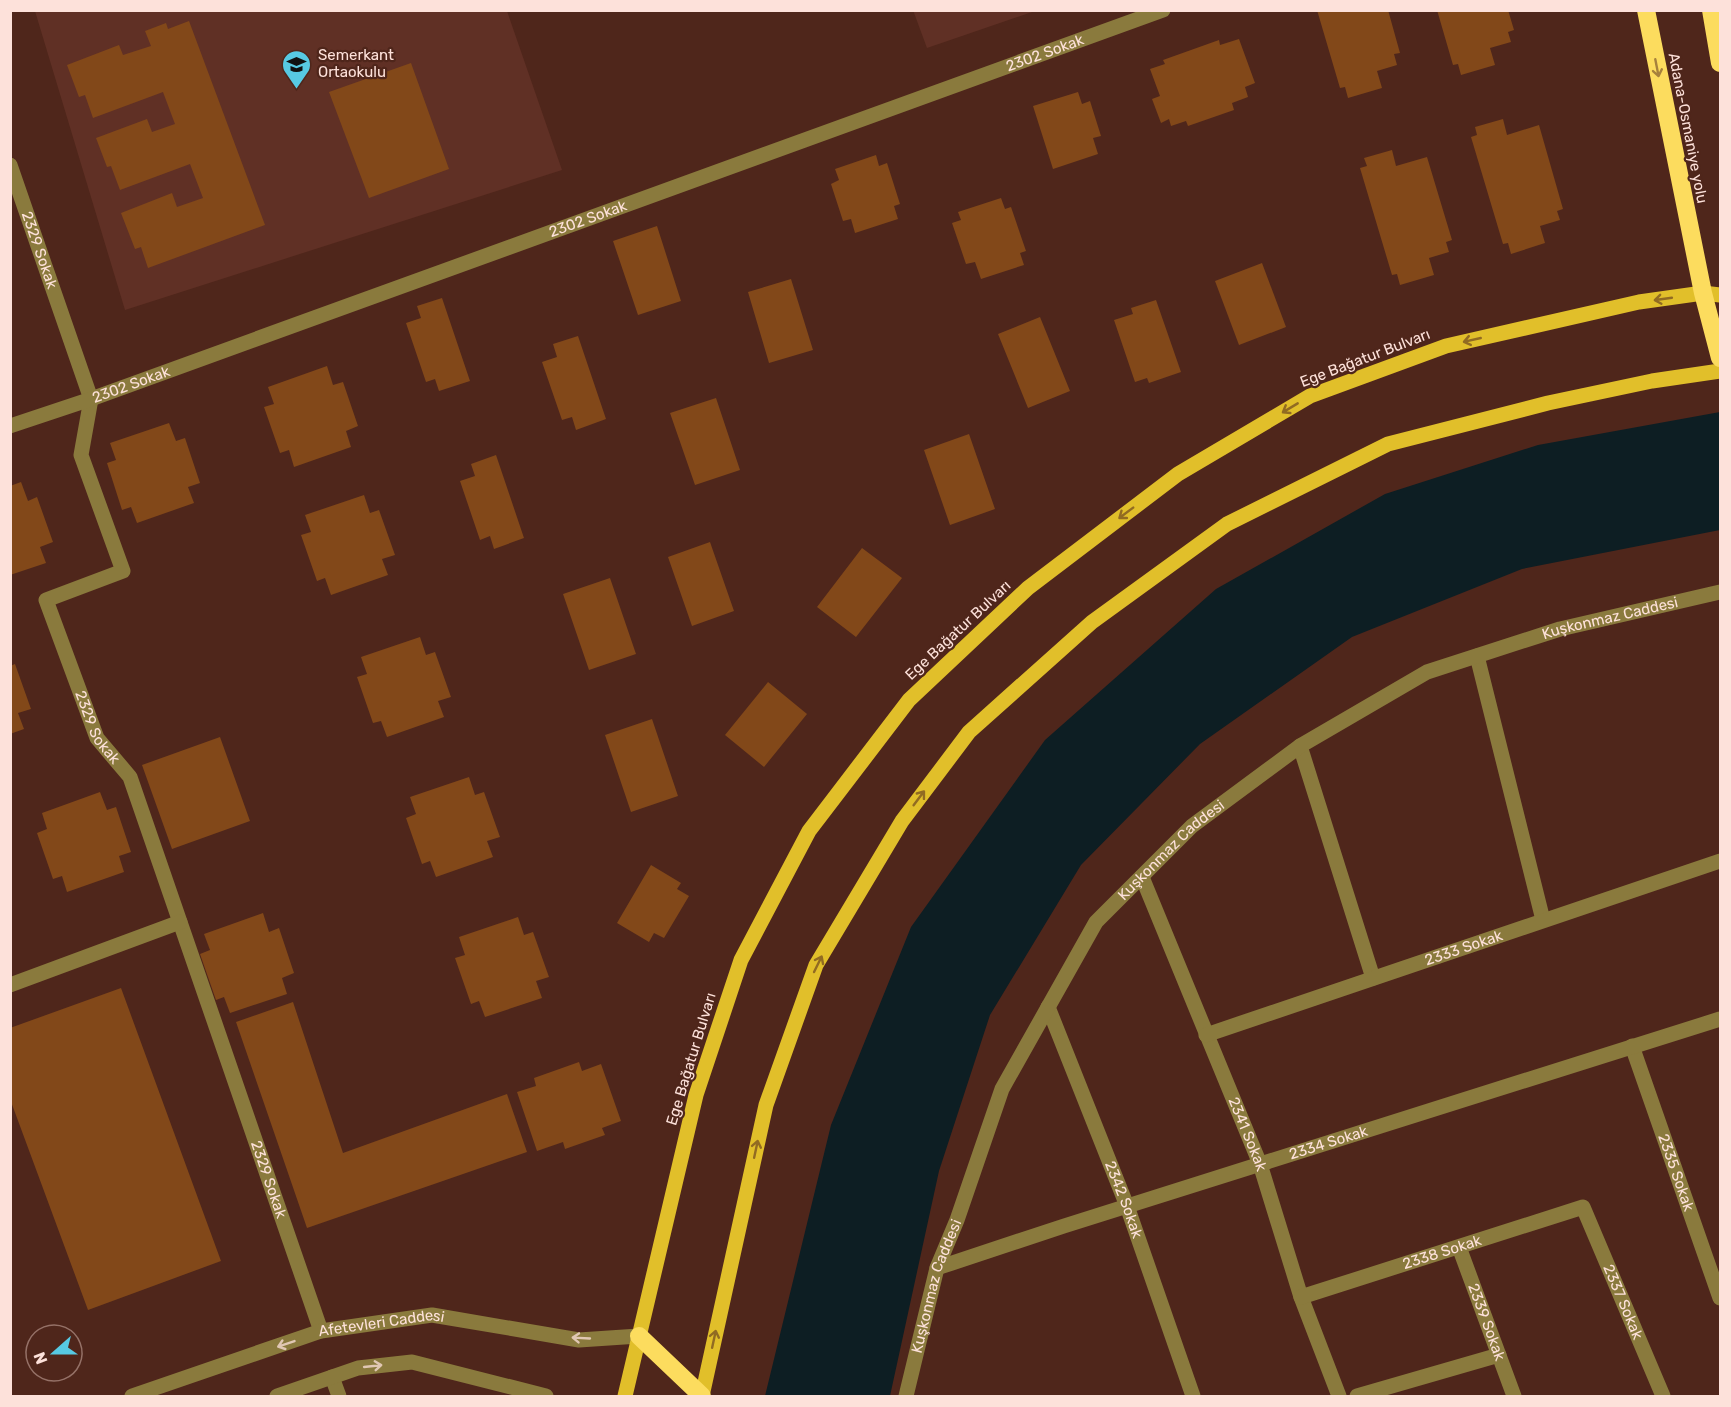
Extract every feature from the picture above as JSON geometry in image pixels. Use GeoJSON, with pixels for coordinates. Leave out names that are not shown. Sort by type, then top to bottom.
{"type":"FeatureCollection","features":[{"type":"Feature","properties":{"kind":"highway","name":"Adana-Osmaniye yolu"},"geometry":{"type":"LineString","coordinates":[[1646,10],[1712,294],[1720,358]]}},
{"type":"Feature","properties":{"kind":"highway"},"geometry":{"type":"LineString","coordinates":[[1711,10],[1720,63]]}},
{"type":"Feature","properties":{"kind":"highway"},"geometry":{"type":"LineString","coordinates":[[639,1336],[702,1396]]}},
{"type":"Feature","properties":{"kind":"main road","name":"Ege Bağatur Bulvarı"},"geometry":{"type":"LineString","coordinates":[[625,1396],[696,1095],[741,960],[809,831],[909,700],[1028,588],[1178,474],[1310,396],[1446,346],[1639,302],[1712,294]]}},
{"type":"Feature","properties":{"kind":"main road"},"geometry":{"type":"LineString","coordinates":[[702,1396],[766,1105],[816,965],[902,821],[969,732],[1092,622],[1227,524],[1388,444],[1560,401],[1652,381],[1720,371]]}},
{"type":"Feature","properties":{"kind":"street","name":"2302 Sokak"},"geometry":{"type":"LineString","coordinates":[[10,426],[92,399],[1163,10]]}},
{"type":"Feature","properties":{"kind":"street","name":"2329 Sokak"},"geometry":{"type":"LineString","coordinates":[[10,165],[92,399],[81,455],[123,571],[46,600],[96,738],[130,777],[321,1331]]}},
{"type":"Feature","properties":{"kind":"street","name":"Kuşkonmaz Caddesi"},"geometry":{"type":"LineString","coordinates":[[906,1396],[937,1268],[957,1220],[1002,1089],[1096,922],[1192,826],[1300,746],[1427,672],[1560,629],[1720,592]]}},
{"type":"Feature","properties":{"kind":"street"},"geometry":{"type":"LineString","coordinates":[[1477,656],[1543,920]]}},
{"type":"Feature","properties":{"kind":"street"},"geometry":{"type":"LineString","coordinates":[[1300,746],[1373,978]]}},
{"type":"Feature","properties":{"kind":"street","name":"2333 Sokak"},"geometry":{"type":"LineString","coordinates":[[1206,1035],[1720,861]]}},
{"type":"Feature","properties":{"kind":"street","name":"2341 Sokak"},"geometry":{"type":"LineString","coordinates":[[1142,877],[1260,1164],[1301,1297],[1339,1396]]}},
{"type":"Feature","properties":{"kind":"street"},"geometry":{"type":"LineString","coordinates":[[10,985],[180,922]]}},
{"type":"Feature","properties":{"kind":"street","name":"2342 Sokak"},"geometry":{"type":"LineString","coordinates":[[1048,1006],[1127,1206],[1190,1396]]}},
{"type":"Feature","properties":{"kind":"street","name":"2334 Sokak"},"geometry":{"type":"LineString","coordinates":[[937,1268],[1720,1019]]}},
{"type":"Feature","properties":{"kind":"street","name":"2335 Sokak"},"geometry":{"type":"LineString","coordinates":[[1632,1046],[1720,1298]]}},
{"type":"Feature","properties":{"kind":"street","name":"2338 Sokak"},"geometry":{"type":"LineString","coordinates":[[1301,1297],[1583,1208]]}},
{"type":"Feature","properties":{"kind":"street","name":"2337 Sokak"},"geometry":{"type":"LineString","coordinates":[[1583,1208],[1663,1396]]}},
{"type":"Feature","properties":{"kind":"street","name":"2339 Sokak"},"geometry":{"type":"LineString","coordinates":[[1459,1247],[1514,1396]]}},
{"type":"Feature","properties":{"kind":"street","name":"Afetevleri Caddesi"},"geometry":{"type":"LineString","coordinates":[[132,1396],[321,1331],[432,1316],[579,1340],[639,1336]]}},
{"type":"Feature","properties":{"kind":"street"},"geometry":{"type":"LineString","coordinates":[[1357,1396],[1499,1355]]}},
{"type":"Feature","properties":{"kind":"street"},"geometry":{"type":"LineString","coordinates":[[277,1396],[358,1368],[412,1362],[546,1396]]}},
{"type":"Feature","properties":{"kind":"street"},"geometry":{"type":"LineString","coordinates":[[332,1377],[339,1396]]}},
{"type":"Feature","properties":{"kind":"shaded area"},"geometry":{"type":"Polygon","coordinates":[[[913,10],[1035,10],[1035,11],[927,48],[913,10]]]}},
{"type":"Feature","properties":{"kind":"shaded area","name":"Semerkant Ortaokulu"},"geometry":{"type":"Polygon","coordinates":[[[35,11],[507,11],[562,170],[125,310],[35,11]]]}},
{"type":"Feature","properties":{"kind":"shaded area"},"geometry":{"type":"Polygon","coordinates":[[[1720,412],[1720,530],[1522,569],[1352,637],[1200,744],[1081,865],[990,1015],[939,1171],[890,1396],[765,1396],[831,1125],[911,927],[1045,740],[1216,589],[1385,494],[1538,445],[1720,412]]]}},
{"type":"Feature","properties":{"kind":"building"},"geometry":{"type":"Polygon","coordinates":[[[1317,10],[1388,10],[1400,53],[1394,54],[1397,65],[1377,71],[1382,88],[1348,98],[1345,87],[1340,88],[1317,10]]]}},
{"type":"Feature","properties":{"kind":"building"},"geometry":{"type":"Polygon","coordinates":[[[1437,10],[1508,10],[1514,30],[1508,32],[1511,42],[1490,48],[1495,65],[1461,75],[1458,64],[1453,65],[1437,10]]]}},
{"type":"Feature","properties":{"kind":"building"},"geometry":{"type":"Polygon","coordinates":[[[189,21],[265,225],[148,268],[141,247],[135,249],[121,213],[172,193],[177,207],[203,198],[190,164],[120,190],[111,166],[107,167],[96,138],[147,119],[152,132],[175,124],[163,92],[93,118],[85,95],[79,97],[67,65],[119,45],[123,55],[151,46],[145,31],[166,23],[168,29],[189,21]]]}},
{"type":"Feature","properties":{"kind":"building"},"geometry":{"type":"Polygon","coordinates":[[[1239,39],[1255,83],[1245,87],[1248,97],[1232,103],[1234,110],[1188,126],[1186,121],[1171,126],[1169,119],[1161,123],[1152,99],[1160,96],[1150,69],[1165,64],[1163,60],[1219,40],[1220,45],[1239,39]]]}},
{"type":"Feature","properties":{"kind":"building"},"geometry":{"type":"Polygon","coordinates":[[[411,63],[449,169],[369,198],[329,92],[411,63]]]}},
{"type":"Feature","properties":{"kind":"building"},"geometry":{"type":"Polygon","coordinates":[[[1078,92],[1082,104],[1090,101],[1101,136],[1093,138],[1098,154],[1053,169],[1033,106],[1078,92]]]}},
{"type":"Feature","properties":{"kind":"building"},"geometry":{"type":"Polygon","coordinates":[[[1503,119],[1507,135],[1539,125],[1563,209],[1557,211],[1560,220],[1540,226],[1545,243],[1511,254],[1508,243],[1503,244],[1471,137],[1477,135],[1475,127],[1503,119]]]}},
{"type":"Feature","properties":{"kind":"building"},"geometry":{"type":"Polygon","coordinates":[[[1392,150],[1396,166],[1427,157],[1452,240],[1446,242],[1449,252],[1429,258],[1434,275],[1400,285],[1397,274],[1392,275],[1360,168],[1367,166],[1364,158],[1392,150]]]}},
{"type":"Feature","properties":{"kind":"building"},"geometry":{"type":"Polygon","coordinates":[[[876,155],[879,166],[887,163],[900,204],[894,206],[898,219],[855,233],[851,219],[843,221],[831,184],[839,180],[835,169],[876,155]]]}},
{"type":"Feature","properties":{"kind":"building"},"geometry":{"type":"Polygon","coordinates":[[[1001,198],[1005,209],[1011,207],[1026,251],[1020,253],[1024,265],[981,279],[975,262],[966,264],[952,223],[961,220],[958,212],[1001,198]]]}},
{"type":"Feature","properties":{"kind":"building"},"geometry":{"type":"Polygon","coordinates":[[[657,226],[681,301],[638,315],[613,241],[657,226]]]}},
{"type":"Feature","properties":{"kind":"building"},"geometry":{"type":"Polygon","coordinates":[[[1262,263],[1286,327],[1239,345],[1215,281],[1262,263]]]}},
{"type":"Feature","properties":{"kind":"building"},"geometry":{"type":"Polygon","coordinates":[[[791,279],[813,350],[769,363],[748,292],[791,279]]]}},
{"type":"Feature","properties":{"kind":"building"},"geometry":{"type":"Polygon","coordinates":[[[442,298],[470,381],[439,391],[435,379],[426,382],[406,323],[421,318],[417,306],[442,298]]]}},
{"type":"Feature","properties":{"kind":"building"},"geometry":{"type":"Polygon","coordinates":[[[1156,300],[1181,372],[1149,383],[1147,378],[1135,382],[1114,320],[1133,314],[1131,308],[1156,300]]]}},
{"type":"Feature","properties":{"kind":"building"},"geometry":{"type":"Polygon","coordinates":[[[1040,317],[1070,391],[1028,408],[998,334],[1040,317]]]}},
{"type":"Feature","properties":{"kind":"building"},"geometry":{"type":"Polygon","coordinates":[[[578,336],[606,419],[576,430],[572,417],[562,420],[542,362],[557,357],[553,344],[578,336]]]}},
{"type":"Feature","properties":{"kind":"building"},"geometry":{"type":"Polygon","coordinates":[[[327,366],[333,385],[343,382],[358,426],[346,431],[351,447],[294,467],[289,450],[280,453],[264,407],[274,404],[268,387],[327,366]]]}},
{"type":"Feature","properties":{"kind":"building"},"geometry":{"type":"Polygon","coordinates":[[[716,398],[740,470],[695,485],[670,413],[716,398]]]}},
{"type":"Feature","properties":{"kind":"building"},"geometry":{"type":"Polygon","coordinates":[[[169,423],[176,441],[185,438],[200,483],[188,487],[194,503],[137,523],[131,507],[122,510],[107,463],[116,460],[110,443],[169,423]]]}},
{"type":"Feature","properties":{"kind":"building"},"geometry":{"type":"Polygon","coordinates":[[[969,434],[995,509],[950,525],[924,450],[969,434]]]}},
{"type":"Feature","properties":{"kind":"building"},"geometry":{"type":"Polygon","coordinates":[[[496,455],[524,538],[494,549],[490,536],[480,540],[460,481],[475,476],[471,464],[496,455]]]}},
{"type":"Feature","properties":{"kind":"building"},"geometry":{"type":"Polygon","coordinates":[[[21,482],[28,501],[37,497],[53,542],[40,547],[46,563],[10,575],[10,486],[21,482]]]}},
{"type":"Feature","properties":{"kind":"building"},"geometry":{"type":"Polygon","coordinates":[[[364,495],[370,513],[379,510],[395,555],[382,559],[388,575],[331,595],[325,578],[317,581],[301,535],[311,532],[305,515],[364,495]]]}},
{"type":"Feature","properties":{"kind":"building"},"geometry":{"type":"Polygon","coordinates":[[[710,542],[734,611],[692,626],[668,557],[710,542]]]}},
{"type":"Feature","properties":{"kind":"building"},"geometry":{"type":"Polygon","coordinates":[[[862,548],[902,578],[856,637],[817,607],[862,548]]]}},
{"type":"Feature","properties":{"kind":"building"},"geometry":{"type":"Polygon","coordinates":[[[610,578],[636,654],[589,670],[563,594],[610,578]]]}},
{"type":"Feature","properties":{"kind":"building"},"geometry":{"type":"Polygon","coordinates":[[[420,637],[426,655],[435,652],[451,697],[438,701],[444,717],[387,737],[381,721],[373,723],[357,677],[367,674],[361,657],[420,637]]]}},
{"type":"Feature","properties":{"kind":"building"},"geometry":{"type":"Polygon","coordinates":[[[15,664],[31,709],[18,713],[24,729],[10,734],[10,666],[15,664]]]}},
{"type":"Feature","properties":{"kind":"building"},"geometry":{"type":"Polygon","coordinates":[[[768,682],[807,714],[764,767],[725,735],[768,682]]]}},
{"type":"Feature","properties":{"kind":"building"},"geometry":{"type":"Polygon","coordinates":[[[652,719],[678,796],[631,812],[605,735],[652,719]]]}},
{"type":"Feature","properties":{"kind":"building"},"geometry":{"type":"Polygon","coordinates":[[[220,737],[250,821],[172,849],[142,765],[220,737]]]}},
{"type":"Feature","properties":{"kind":"building"},"geometry":{"type":"Polygon","coordinates":[[[469,777],[475,795],[484,792],[500,837],[487,841],[493,857],[436,877],[430,861],[422,864],[406,818],[416,814],[410,797],[469,777]]]}},
{"type":"Feature","properties":{"kind":"building"},"geometry":{"type":"Polygon","coordinates":[[[100,792],[107,810],[116,807],[131,852],[119,856],[124,872],[67,892],[62,876],[53,879],[37,833],[47,829],[42,813],[100,792]]]}},
{"type":"Feature","properties":{"kind":"building"},"geometry":{"type":"Polygon","coordinates":[[[651,865],[681,883],[677,889],[689,896],[664,938],[654,933],[649,942],[617,923],[651,865]]]}},
{"type":"Feature","properties":{"kind":"building"},"geometry":{"type":"Polygon","coordinates":[[[263,913],[269,932],[279,928],[294,973],[282,978],[287,994],[230,1013],[224,997],[216,1000],[200,954],[210,950],[204,934],[263,913]]]}},
{"type":"Feature","properties":{"kind":"building"},"geometry":{"type":"Polygon","coordinates":[[[518,917],[524,935],[533,932],[549,977],[536,981],[542,998],[485,1017],[479,1001],[471,1004],[455,958],[465,955],[459,937],[518,917]]]}},
{"type":"Feature","properties":{"kind":"building"},"geometry":{"type":"Polygon","coordinates":[[[121,988],[221,1261],[88,1310],[10,1099],[10,1028],[121,988]]]}},
{"type":"Feature","properties":{"kind":"building"},"geometry":{"type":"Polygon","coordinates":[[[293,1002],[343,1153],[507,1094],[527,1152],[307,1228],[236,1022],[293,1002]]]}},
{"type":"Feature","properties":{"kind":"building"},"geometry":{"type":"Polygon","coordinates":[[[579,1062],[582,1071],[601,1064],[621,1121],[602,1128],[605,1135],[565,1149],[563,1142],[537,1151],[517,1092],[536,1086],[534,1078],[579,1062]]]}},
{"type":"Feature","properties":{"kind":"place","name":"Semerkant Ortaokulu"},"geometry":{"type":"Point","coordinates":[297,90]}}]}
